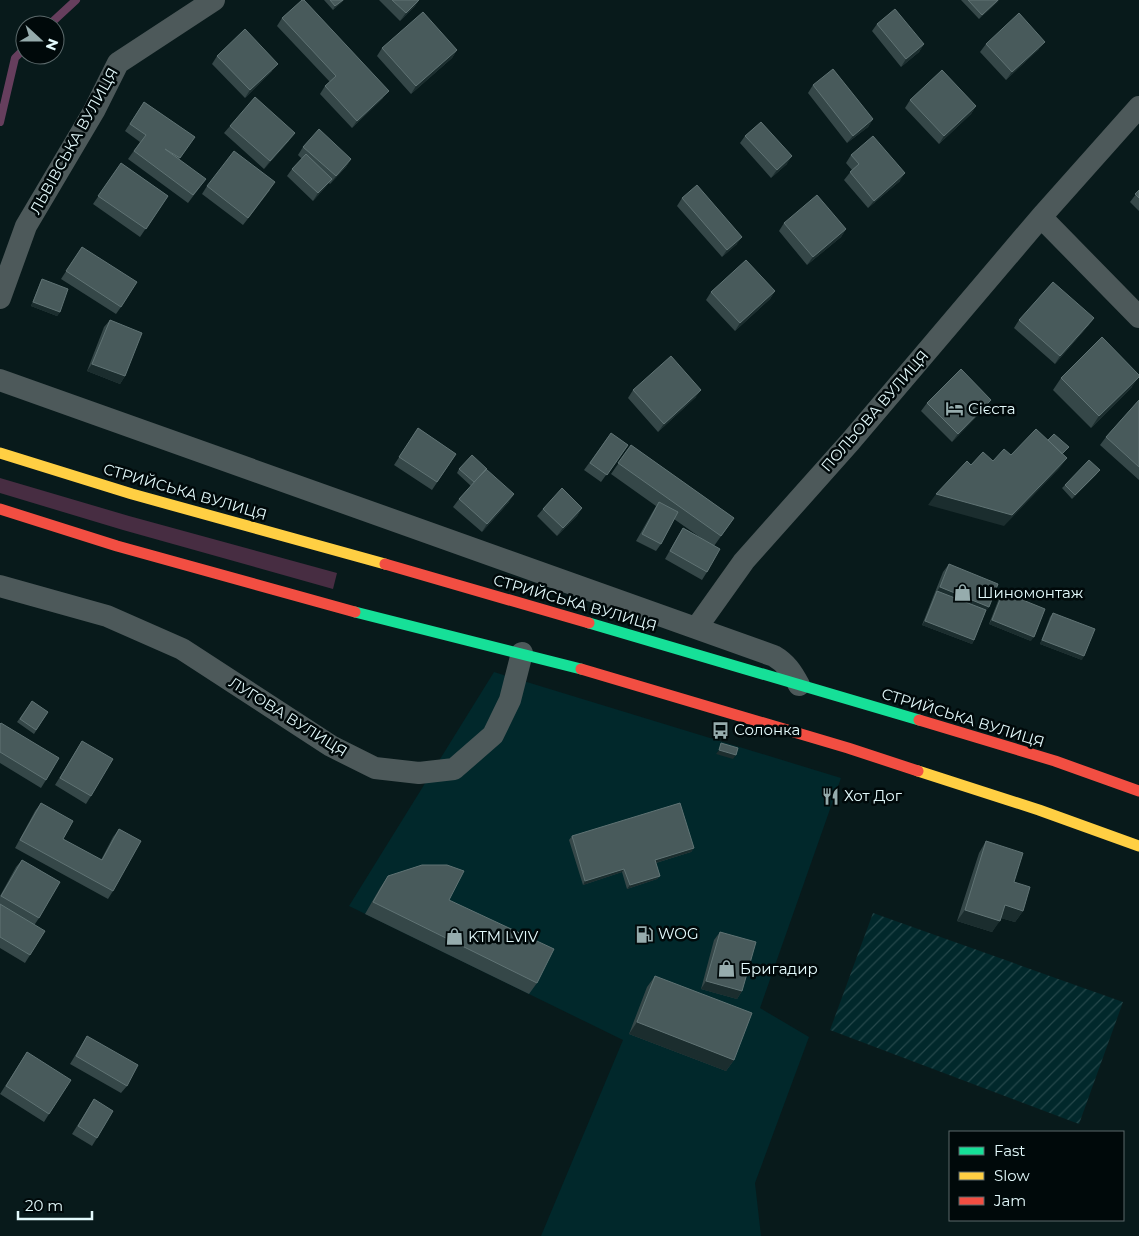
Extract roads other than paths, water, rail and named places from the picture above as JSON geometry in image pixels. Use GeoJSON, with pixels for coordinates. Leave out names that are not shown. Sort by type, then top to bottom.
{"type":"FeatureCollection","features":[{"type":"Feature","properties":{"kind":"highway","name":"СТРИЙСЬКА ВУЛИЦЯ"},"geometry":{"type":"LineString","coordinates":[[0,452],[132,494],[398,567],[746,668],[1055,761],[1139,791]]}},
{"type":"Feature","properties":{"kind":"highway"},"geometry":{"type":"LineString","coordinates":[[0,509],[117,546],[364,614],[522,653],[848,748],[1039,810],[1139,846]]}},
{"type":"Feature","properties":{"kind":"street","name":"ЛЬВІВСЬКА ВУЛИЦЯ"},"geometry":{"type":"LineString","coordinates":[[0,298],[26,226],[94,111],[118,63],[214,0]]}},
{"type":"Feature","properties":{"kind":"street","name":"ПОЛЬОВА ВУЛИЦЯ"},"geometry":{"type":"LineString","coordinates":[[697,627],[744,561],[850,442],[1041,217],[1139,107]]}},
{"type":"Feature","properties":{"kind":"street"},"geometry":{"type":"LineString","coordinates":[[1041,217],[1139,317]]}},
{"type":"Feature","properties":{"kind":"street"},"geometry":{"type":"LineString","coordinates":[[0,380],[774,656],[790,669],[799,685]]}},
{"type":"Feature","properties":{"kind":"street","name":"ЛУГОВА ВУЛИЦЯ"},"geometry":{"type":"LineString","coordinates":[[0,586],[107,616],[182,649],[331,746],[375,768],[419,773],[454,769],[493,735],[510,700],[522,653]]}},
{"type":"Feature","properties":{"kind":"waterway"},"geometry":{"type":"LineString","coordinates":[[60,15],[76,0]]}},
{"type":"Feature","properties":{"kind":"waterway"},"geometry":{"type":"LineString","coordinates":[[0,122],[15,58]]}},
{"type":"Feature","properties":{"kind":"place","name":"Сієста"},"geometry":{"type":"Point","coordinates":[954,409]}},
{"type":"Feature","properties":{"kind":"place","name":"Шиномонтаж"},"geometry":{"type":"Point","coordinates":[963,593]}},
{"type":"Feature","properties":{"kind":"place","name":"Солонка"},"geometry":{"type":"Point","coordinates":[720,730]}},
{"type":"Feature","properties":{"kind":"place","name":"Хот Дог"},"geometry":{"type":"Point","coordinates":[830,796]}},
{"type":"Feature","properties":{"kind":"place","name":"WOG"},"geometry":{"type":"Point","coordinates":[644,934]}},
{"type":"Feature","properties":{"kind":"place","name":"KTM LVIV"},"geometry":{"type":"Point","coordinates":[454,937]}},
{"type":"Feature","properties":{"kind":"place","name":"Бригадир"},"geometry":{"type":"Point","coordinates":[726,969]}}]}
